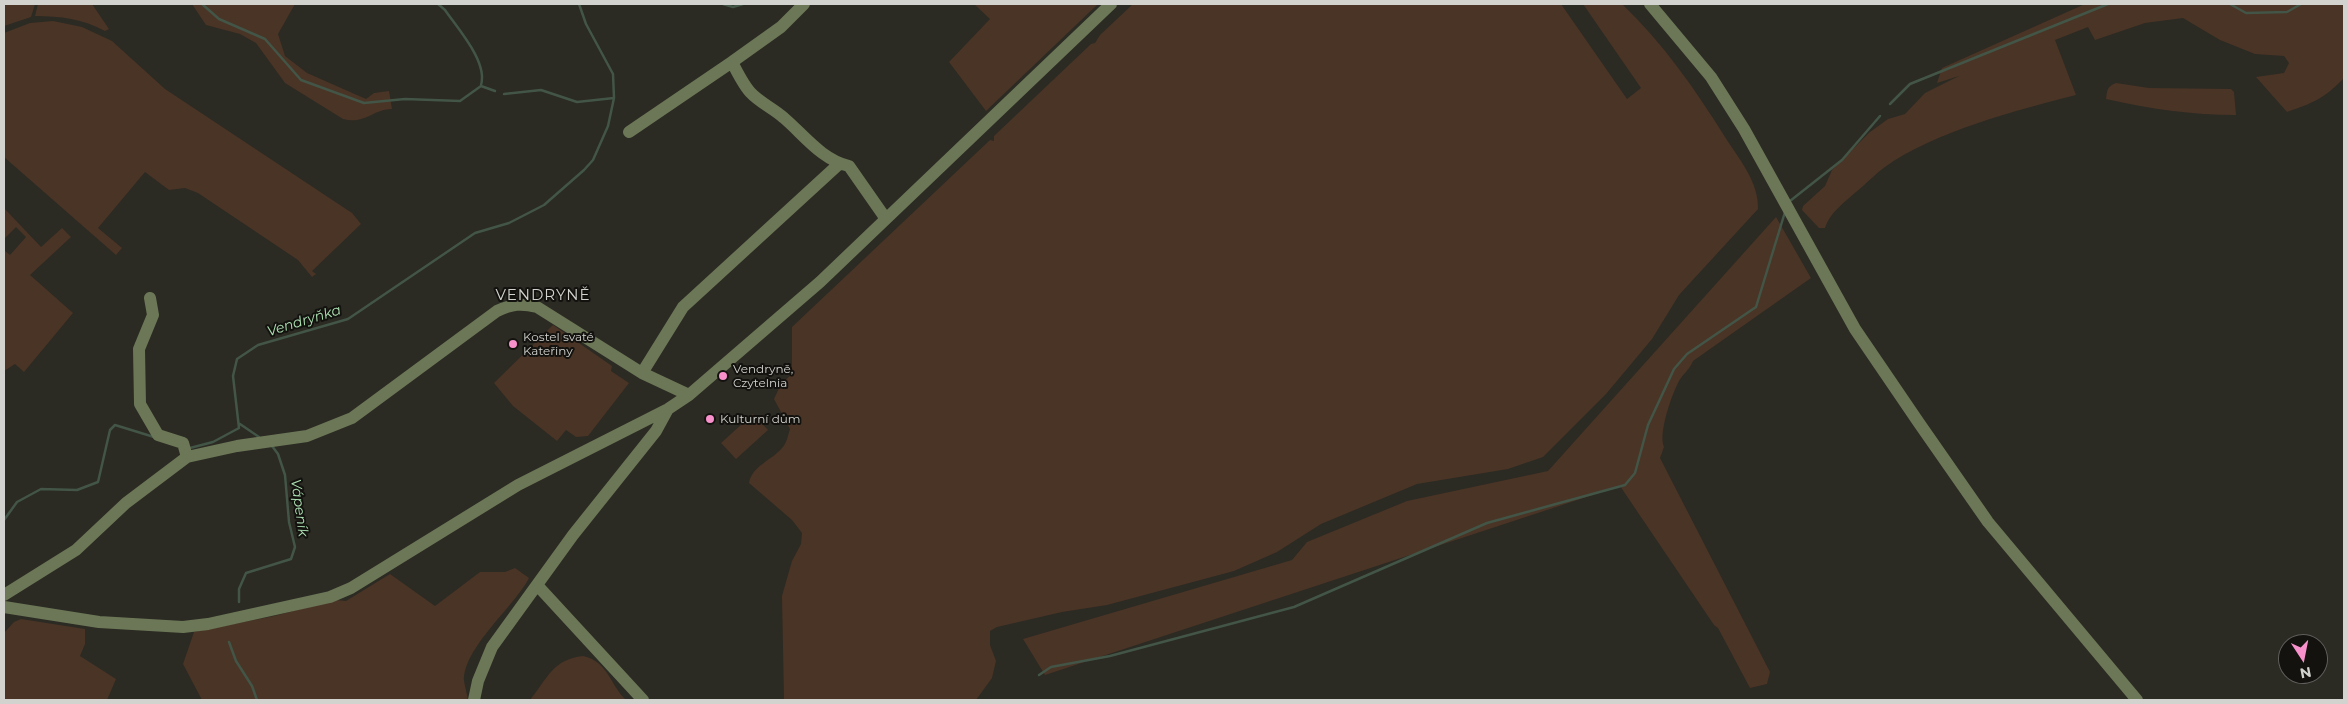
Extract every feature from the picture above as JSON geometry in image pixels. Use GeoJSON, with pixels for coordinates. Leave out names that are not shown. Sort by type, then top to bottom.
{"type":"FeatureCollection","features":[{"type":"Feature","properties":{"kind":"street"},"geometry":{"type":"LineString","coordinates":[[629,132],[781,27],[804,4]]}},
{"type":"Feature","properties":{"kind":"street"},"geometry":{"type":"LineString","coordinates":[[4,607],[99,622],[183,627],[218,622],[330,597],[351,588],[518,485],[668,409],[689,395],[763,333],[886,219],[1111,4]]}},
{"type":"Feature","properties":{"kind":"street"},"geometry":{"type":"LineString","coordinates":[[1650,4],[1711,77],[1744,128],[1855,329],[1988,522],[2137,700]]}},
{"type":"Feature","properties":{"kind":"street"},"geometry":{"type":"LineString","coordinates":[[732,62],[749,90],[761,103],[783,116],[808,141],[839,164],[849,166],[886,219]]}},
{"type":"Feature","properties":{"kind":"street"},"geometry":{"type":"LineString","coordinates":[[642,373],[683,307],[839,164]]}},
{"type":"Feature","properties":{"kind":"street"},"geometry":{"type":"LineString","coordinates":[[150,298],[153,315],[139,349],[140,404],[158,435],[183,443],[187,457]]}},
{"type":"Feature","properties":{"kind":"street"},"geometry":{"type":"LineString","coordinates":[[4,595],[76,550],[126,503],[187,457],[237,446],[307,436],[352,418],[497,310],[512,304],[525,304],[543,310],[642,373],[689,395]]}},
{"type":"Feature","properties":{"kind":"street"},"geometry":{"type":"LineString","coordinates":[[474,700],[478,681],[492,647],[537,585],[656,431],[668,409]]}},
{"type":"Feature","properties":{"kind":"street"},"geometry":{"type":"LineString","coordinates":[[537,585],[643,700]]}},
{"type":"Feature","properties":{"kind":"shaded area"},"geometry":{"type":"Polygon","coordinates":[[[4,4],[35,4],[31,17],[4,26],[4,4]]]}},
{"type":"Feature","properties":{"kind":"shaded area"},"geometry":{"type":"Polygon","coordinates":[[[38,4],[92,4],[109,29],[105,31],[71,19],[35,16],[38,4]]]}},
{"type":"Feature","properties":{"kind":"shaded area"},"geometry":{"type":"Polygon","coordinates":[[[192,4],[295,4],[278,34],[285,56],[307,73],[366,99],[374,93],[389,91],[392,109],[379,111],[357,120],[343,119],[285,83],[256,43],[240,34],[206,25],[192,4]]]}},
{"type":"Feature","properties":{"kind":"shaded area"},"geometry":{"type":"Polygon","coordinates":[[[974,4],[1098,4],[986,111],[949,62],[990,19],[974,4]]]}},
{"type":"Feature","properties":{"kind":"shaded area"},"geometry":{"type":"Polygon","coordinates":[[[1133,4],[1561,4],[1627,99],[1641,88],[1583,4],[1622,4],[1651,34],[1702,101],[1752,180],[1758,209],[1679,295],[1652,339],[1606,394],[1543,457],[1508,469],[1417,484],[1321,524],[1277,552],[1234,571],[1107,605],[1062,612],[997,627],[990,631],[990,645],[996,661],[992,678],[976,700],[784,700],[782,596],[792,561],[801,544],[802,533],[792,520],[749,483],[754,472],[784,446],[790,429],[774,399],[781,384],[792,374],[792,327],[990,140],[994,141],[994,136],[1091,44],[1095,43],[1100,35],[1133,4]]]}},
{"type":"Feature","properties":{"kind":"shaded area"},"geometry":{"type":"Polygon","coordinates":[[[2085,4],[2344,4],[2344,78],[2318,99],[2287,112],[2256,77],[2284,73],[2289,63],[2284,56],[2255,54],[2220,40],[2183,18],[2145,23],[2095,40],[2088,27],[2055,40],[2076,95],[2003,115],[1926,143],[1881,170],[1834,212],[1825,228],[1819,228],[1802,210],[1803,206],[1825,186],[1832,170],[1870,132],[1888,119],[1905,114],[1925,93],[1959,76],[1937,83],[1942,68],[2085,4]]]}},
{"type":"Feature","properties":{"kind":"shaded area"},"geometry":{"type":"Polygon","coordinates":[[[53,21],[82,27],[112,41],[165,89],[352,213],[361,224],[312,271],[316,274],[312,277],[298,260],[198,193],[185,188],[169,190],[145,172],[98,228],[122,248],[116,255],[4,157],[4,33],[30,23],[53,21]]]}},
{"type":"Feature","properties":{"kind":"shaded area"},"geometry":{"type":"Polygon","coordinates":[[[2116,83],[2149,88],[2231,89],[2234,92],[2236,115],[2171,111],[2106,99],[2109,87],[2116,83]]]}},
{"type":"Feature","properties":{"kind":"shaded area"},"geometry":{"type":"Polygon","coordinates":[[[4,208],[41,247],[62,228],[71,237],[30,275],[73,313],[24,372],[15,364],[4,371],[4,250],[10,255],[26,237],[16,227],[4,239],[4,208]]]}},
{"type":"Feature","properties":{"kind":"shaded area"},"geometry":{"type":"Polygon","coordinates":[[[1776,217],[1811,278],[1693,361],[1679,381],[1673,395],[1664,423],[1664,447],[1660,458],[1770,672],[1767,684],[1750,688],[1718,628],[1714,625],[1620,486],[1045,675],[1023,639],[1292,560],[1307,542],[1407,501],[1548,471],[1776,217]]]}},
{"type":"Feature","properties":{"kind":"shaded area"},"geometry":{"type":"Polygon","coordinates":[[[553,325],[612,366],[611,371],[629,383],[588,436],[576,437],[566,430],[557,441],[513,406],[494,383],[553,325]]]}},
{"type":"Feature","properties":{"kind":"shaded area"},"geometry":{"type":"Polygon","coordinates":[[[753,414],[768,430],[736,459],[721,443],[753,414]]]}},
{"type":"Feature","properties":{"kind":"shaded area"},"geometry":{"type":"Polygon","coordinates":[[[515,568],[529,578],[480,641],[472,655],[466,668],[464,681],[468,700],[202,700],[183,664],[194,632],[274,616],[336,600],[346,601],[390,574],[435,606],[480,572],[505,572],[515,568]]]}},
{"type":"Feature","properties":{"kind":"shaded area"},"geometry":{"type":"Polygon","coordinates":[[[21,619],[85,629],[85,644],[80,656],[116,679],[107,700],[4,700],[4,633],[14,622],[21,619]]]}},
{"type":"Feature","properties":{"kind":"shaded area"},"geometry":{"type":"Polygon","coordinates":[[[583,656],[598,663],[603,668],[626,700],[530,700],[552,671],[564,661],[583,656]]]}},
{"type":"Feature","properties":{"kind":"waterway"},"geometry":{"type":"LineString","coordinates":[[202,4],[219,19],[265,39],[301,80],[364,103],[405,99],[460,101],[481,86],[495,91]]}},
{"type":"Feature","properties":{"kind":"waterway"},"geometry":{"type":"LineString","coordinates":[[438,4],[457,26],[476,56],[482,76],[481,85]]}},
{"type":"Feature","properties":{"kind":"waterway","name":"Vendryňka"},"geometry":{"type":"LineString","coordinates":[[190,448],[213,442],[239,428],[233,376],[237,359],[258,345],[348,319],[475,233],[509,223],[544,205],[593,160],[608,126],[614,98],[613,74],[586,24],[579,4]]}},
{"type":"Feature","properties":{"kind":"waterway","name":"Vendryňka"},"geometry":{"type":"LineString","coordinates":[[723,4],[733,7],[743,4]]}},
{"type":"Feature","properties":{"kind":"waterway"},"geometry":{"type":"LineString","coordinates":[[1890,104],[1910,84],[2108,4]]}},
{"type":"Feature","properties":{"kind":"waterway"},"geometry":{"type":"LineString","coordinates":[[2230,4],[2246,13],[2287,12],[2301,4]]}},
{"type":"Feature","properties":{"kind":"waterway"},"geometry":{"type":"LineString","coordinates":[[504,94],[541,90],[577,102],[614,98]]}},
{"type":"Feature","properties":{"kind":"waterway"},"geometry":{"type":"LineString","coordinates":[[1790,201],[1842,160],[1880,116]]}},
{"type":"Feature","properties":{"kind":"waterway"},"geometry":{"type":"LineString","coordinates":[[1039,675],[1051,667],[1110,656],[1294,607],[1487,523],[1625,485],[1635,473],[1648,425],[1674,369],[1687,354],[1756,307],[1785,212]]}},
{"type":"Feature","properties":{"kind":"waterway","name":"Vápeník"},"geometry":{"type":"LineString","coordinates":[[240,424],[259,437]]}},
{"type":"Feature","properties":{"kind":"waterway","name":"Vendryňka"},"geometry":{"type":"LineString","coordinates":[[4,520],[17,502],[41,489],[77,490],[98,482],[110,430],[115,425],[154,437]]}},
{"type":"Feature","properties":{"kind":"waterway","name":"Vápeník"},"geometry":{"type":"LineString","coordinates":[[239,602],[239,589],[246,573],[291,559],[295,547],[289,522],[285,475],[278,454],[272,446]]}},
{"type":"Feature","properties":{"kind":"waterway","name":"Vápeník"},"geometry":{"type":"LineString","coordinates":[[229,642],[236,661],[252,686],[257,700]]}},
{"type":"Feature","properties":{"kind":"place","name":"Kostel svaté Kateřiny"},"geometry":{"type":"Point","coordinates":[513,344]}},
{"type":"Feature","properties":{"kind":"place","name":"Vendryně, Czytelnia"},"geometry":{"type":"Point","coordinates":[723,376]}},
{"type":"Feature","properties":{"kind":"place","name":"Kulturní dům"},"geometry":{"type":"Point","coordinates":[710,419]}},
{"type":"Feature","properties":{"kind":"district","name":"VENDRYNĚ"},"geometry":{"type":"Point","coordinates":[543,296]}}]}
